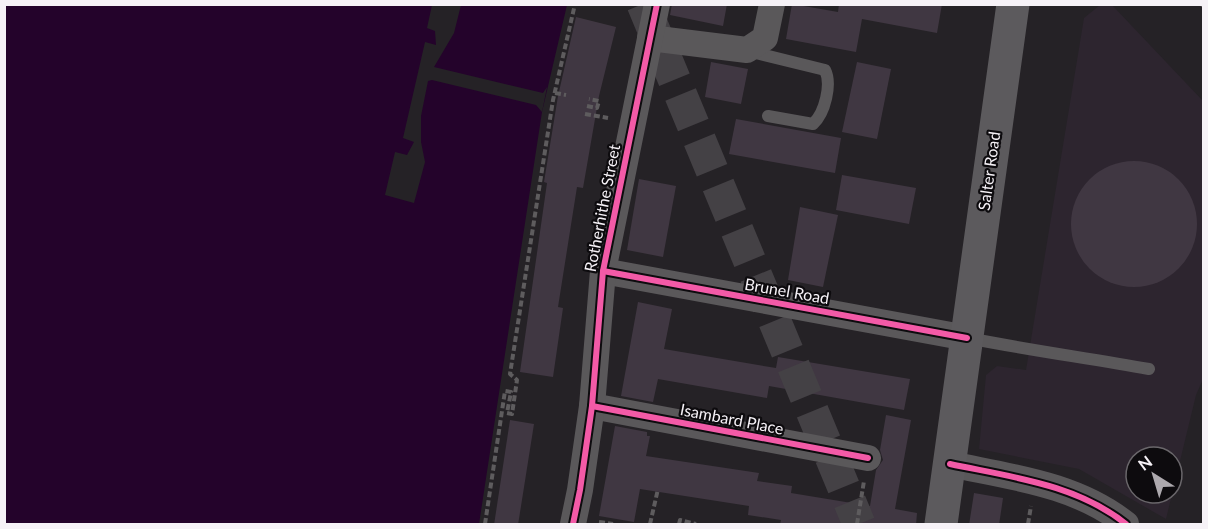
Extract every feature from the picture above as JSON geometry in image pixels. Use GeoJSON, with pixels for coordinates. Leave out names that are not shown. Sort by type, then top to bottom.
{"type":"FeatureCollection","features":[{"type":"Feature","properties":{"kind":"main road","name":"Salter Road"},"geometry":{"type":"LineString","coordinates":[[966,338],[1013,4]]}},
{"type":"Feature","properties":{"kind":"main road"},"geometry":{"type":"LineString","coordinates":[[941,525],[966,338]]}},
{"type":"Feature","properties":{"kind":"street","name":"Rotherhithe Street"},"geometry":{"type":"LineString","coordinates":[[573,525],[592,406],[603,271],[657,4]]}},
{"type":"Feature","properties":{"kind":"street"},"geometry":{"type":"LineString","coordinates":[[650,38],[747,50],[765,38],[772,4]]}},
{"type":"Feature","properties":{"kind":"street","name":"Brunel Road"},"geometry":{"type":"LineString","coordinates":[[603,271],[966,338]]}},
{"type":"Feature","properties":{"kind":"street","name":"Isambard Place"},"geometry":{"type":"LineString","coordinates":[[592,406],[868,458]]}},
{"type":"Feature","properties":{"kind":"street"},"geometry":{"type":"LineString","coordinates":[[950,464],[1051,485],[1072,493],[1126,525]]}},
{"type":"Feature","properties":{"kind":"lane"},"geometry":{"type":"LineString","coordinates":[[747,50],[825,70],[829,78],[821,117],[813,124],[768,116]]}},
{"type":"Feature","properties":{"kind":"lane"},"geometry":{"type":"LineString","coordinates":[[966,338],[1030,351],[1149,369]]}},
{"type":"Feature","properties":{"kind":"path"},"geometry":{"type":"LineString","coordinates":[[485,525],[505,391],[511,392],[507,413],[512,414],[517,380],[510,374],[554,93],[575,4]]}},
{"type":"Feature","properties":{"kind":"path"},"geometry":{"type":"LineString","coordinates":[[554,93],[566,95]]}},
{"type":"Feature","properties":{"kind":"path"},"geometry":{"type":"LineString","coordinates":[[587,106],[597,108],[599,101],[589,99]]}},
{"type":"Feature","properties":{"kind":"path"},"geometry":{"type":"LineString","coordinates":[[857,525],[868,458]]}},
{"type":"Feature","properties":{"kind":"path"},"geometry":{"type":"LineString","coordinates":[[650,525],[658,489]]}},
{"type":"Feature","properties":{"kind":"path"},"geometry":{"type":"LineString","coordinates":[[679,525],[680,520],[696,524]]}},
{"type":"Feature","properties":{"kind":"shaded area"},"geometry":{"type":"Polygon","coordinates":[[[4,5],[567,5],[542,112],[479,524],[5,524],[4,5]]]}},
{"type":"Feature","properties":{"kind":"shaded area"},"geometry":{"type":"Polygon","coordinates":[[[1100,5],[1112,5],[1203,101],[1203,379],[1196,395],[1184,445],[1124,445],[1124,495],[1079,469],[979,449],[986,375],[997,366],[1026,370],[1084,18],[1100,5]]]}},
{"type":"Feature","properties":{"kind":"shaded area"},"geometry":{"type":"Polygon","coordinates":[[[1142,505],[1169,505],[1166,519],[1142,505]]]}},
{"type":"Feature","properties":{"kind":"pier"},"geometry":{"type":"Polygon","coordinates":[[[432,5],[461,5],[454,33],[434,67],[543,93],[547,87],[542,112],[536,105],[432,80],[428,81],[421,116],[421,142],[425,162],[414,203],[385,195],[395,152],[407,155],[414,142],[403,138],[425,42],[436,45],[435,31],[427,28],[432,5]]]}},
{"type":"Feature","properties":{"kind":"building"},"geometry":{"type":"Polygon","coordinates":[[[672,4],[727,4],[723,26],[670,15],[672,4]]]}},
{"type":"Feature","properties":{"kind":"building"},"geometry":{"type":"Polygon","coordinates":[[[792,4],[838,12],[839,4],[942,4],[937,33],[862,19],[856,52],[786,39],[792,4]]]}},
{"type":"Feature","properties":{"kind":"building"},"geometry":{"type":"Polygon","coordinates":[[[576,17],[616,27],[599,96],[583,188],[577,187],[558,307],[563,308],[553,377],[520,372],[547,183],[544,182],[558,96],[576,17]]]}},
{"type":"Feature","properties":{"kind":"building"},"geometry":{"type":"Polygon","coordinates":[[[711,62],[748,69],[741,104],[705,97],[711,62]]]}},
{"type":"Feature","properties":{"kind":"building"},"geometry":{"type":"Polygon","coordinates":[[[857,62],[891,69],[877,139],[842,132],[857,62]]]}},
{"type":"Feature","properties":{"kind":"building"},"geometry":{"type":"Polygon","coordinates":[[[736,119],[841,138],[835,173],[729,154],[736,119]]]}},
{"type":"Feature","properties":{"kind":"building"},"geometry":{"type":"Polygon","coordinates":[[[1134,161],[1158,166],[1178,180],[1192,200],[1197,224],[1192,248],[1178,268],[1158,282],[1134,287],[1110,282],[1090,268],[1076,248],[1071,224],[1076,200],[1090,180],[1110,166],[1134,161]]]}},
{"type":"Feature","properties":{"kind":"building"},"geometry":{"type":"Polygon","coordinates":[[[842,175],[916,188],[909,224],[836,210],[842,175]]]}},
{"type":"Feature","properties":{"kind":"building"},"geometry":{"type":"Polygon","coordinates":[[[639,179],[676,186],[663,257],[627,250],[639,179]]]}},
{"type":"Feature","properties":{"kind":"building"},"geometry":{"type":"Polygon","coordinates":[[[800,207],[838,215],[823,287],[788,280],[800,207]]]}},
{"type":"Feature","properties":{"kind":"building"},"geometry":{"type":"Polygon","coordinates":[[[638,302],[672,309],[664,349],[776,368],[778,357],[910,379],[904,410],[769,386],[767,398],[658,379],[653,402],[621,396],[638,302]]]}},
{"type":"Feature","properties":{"kind":"building"},"geometry":{"type":"Polygon","coordinates":[[[886,415],[911,420],[895,509],[917,513],[916,525],[780,525],[781,520],[748,515],[749,506],[640,489],[634,522],[599,516],[615,426],[647,432],[647,436],[650,436],[646,456],[759,473],[757,481],[792,486],[791,493],[870,506],[876,470],[883,460],[880,450],[886,415]]]}},
{"type":"Feature","properties":{"kind":"building"},"geometry":{"type":"Polygon","coordinates":[[[510,420],[534,424],[518,525],[494,525],[510,420]]]}},
{"type":"Feature","properties":{"kind":"building"},"geometry":{"type":"Polygon","coordinates":[[[974,493],[1003,498],[999,525],[969,525],[974,493]]]}},
{"type":"Feature","properties":{"kind":"tunnel"},"geometry":{"type":"LineString","coordinates":[[643,4],[859,524]]}},
{"type":"Feature","properties":{"kind":"cycle path"},"geometry":{"type":"LineString","coordinates":[[573,524],[592,406],[603,271],[657,4]]}},
{"type":"Feature","properties":{"kind":"cycle path"},"geometry":{"type":"LineString","coordinates":[[603,271],[967,338]]}},
{"type":"Feature","properties":{"kind":"cycle path"},"geometry":{"type":"LineString","coordinates":[[592,406],[868,458]]}},
{"type":"Feature","properties":{"kind":"cycle path"},"geometry":{"type":"LineString","coordinates":[[950,464],[1019,478],[1064,491],[1107,510],[1126,524]]}}]}
